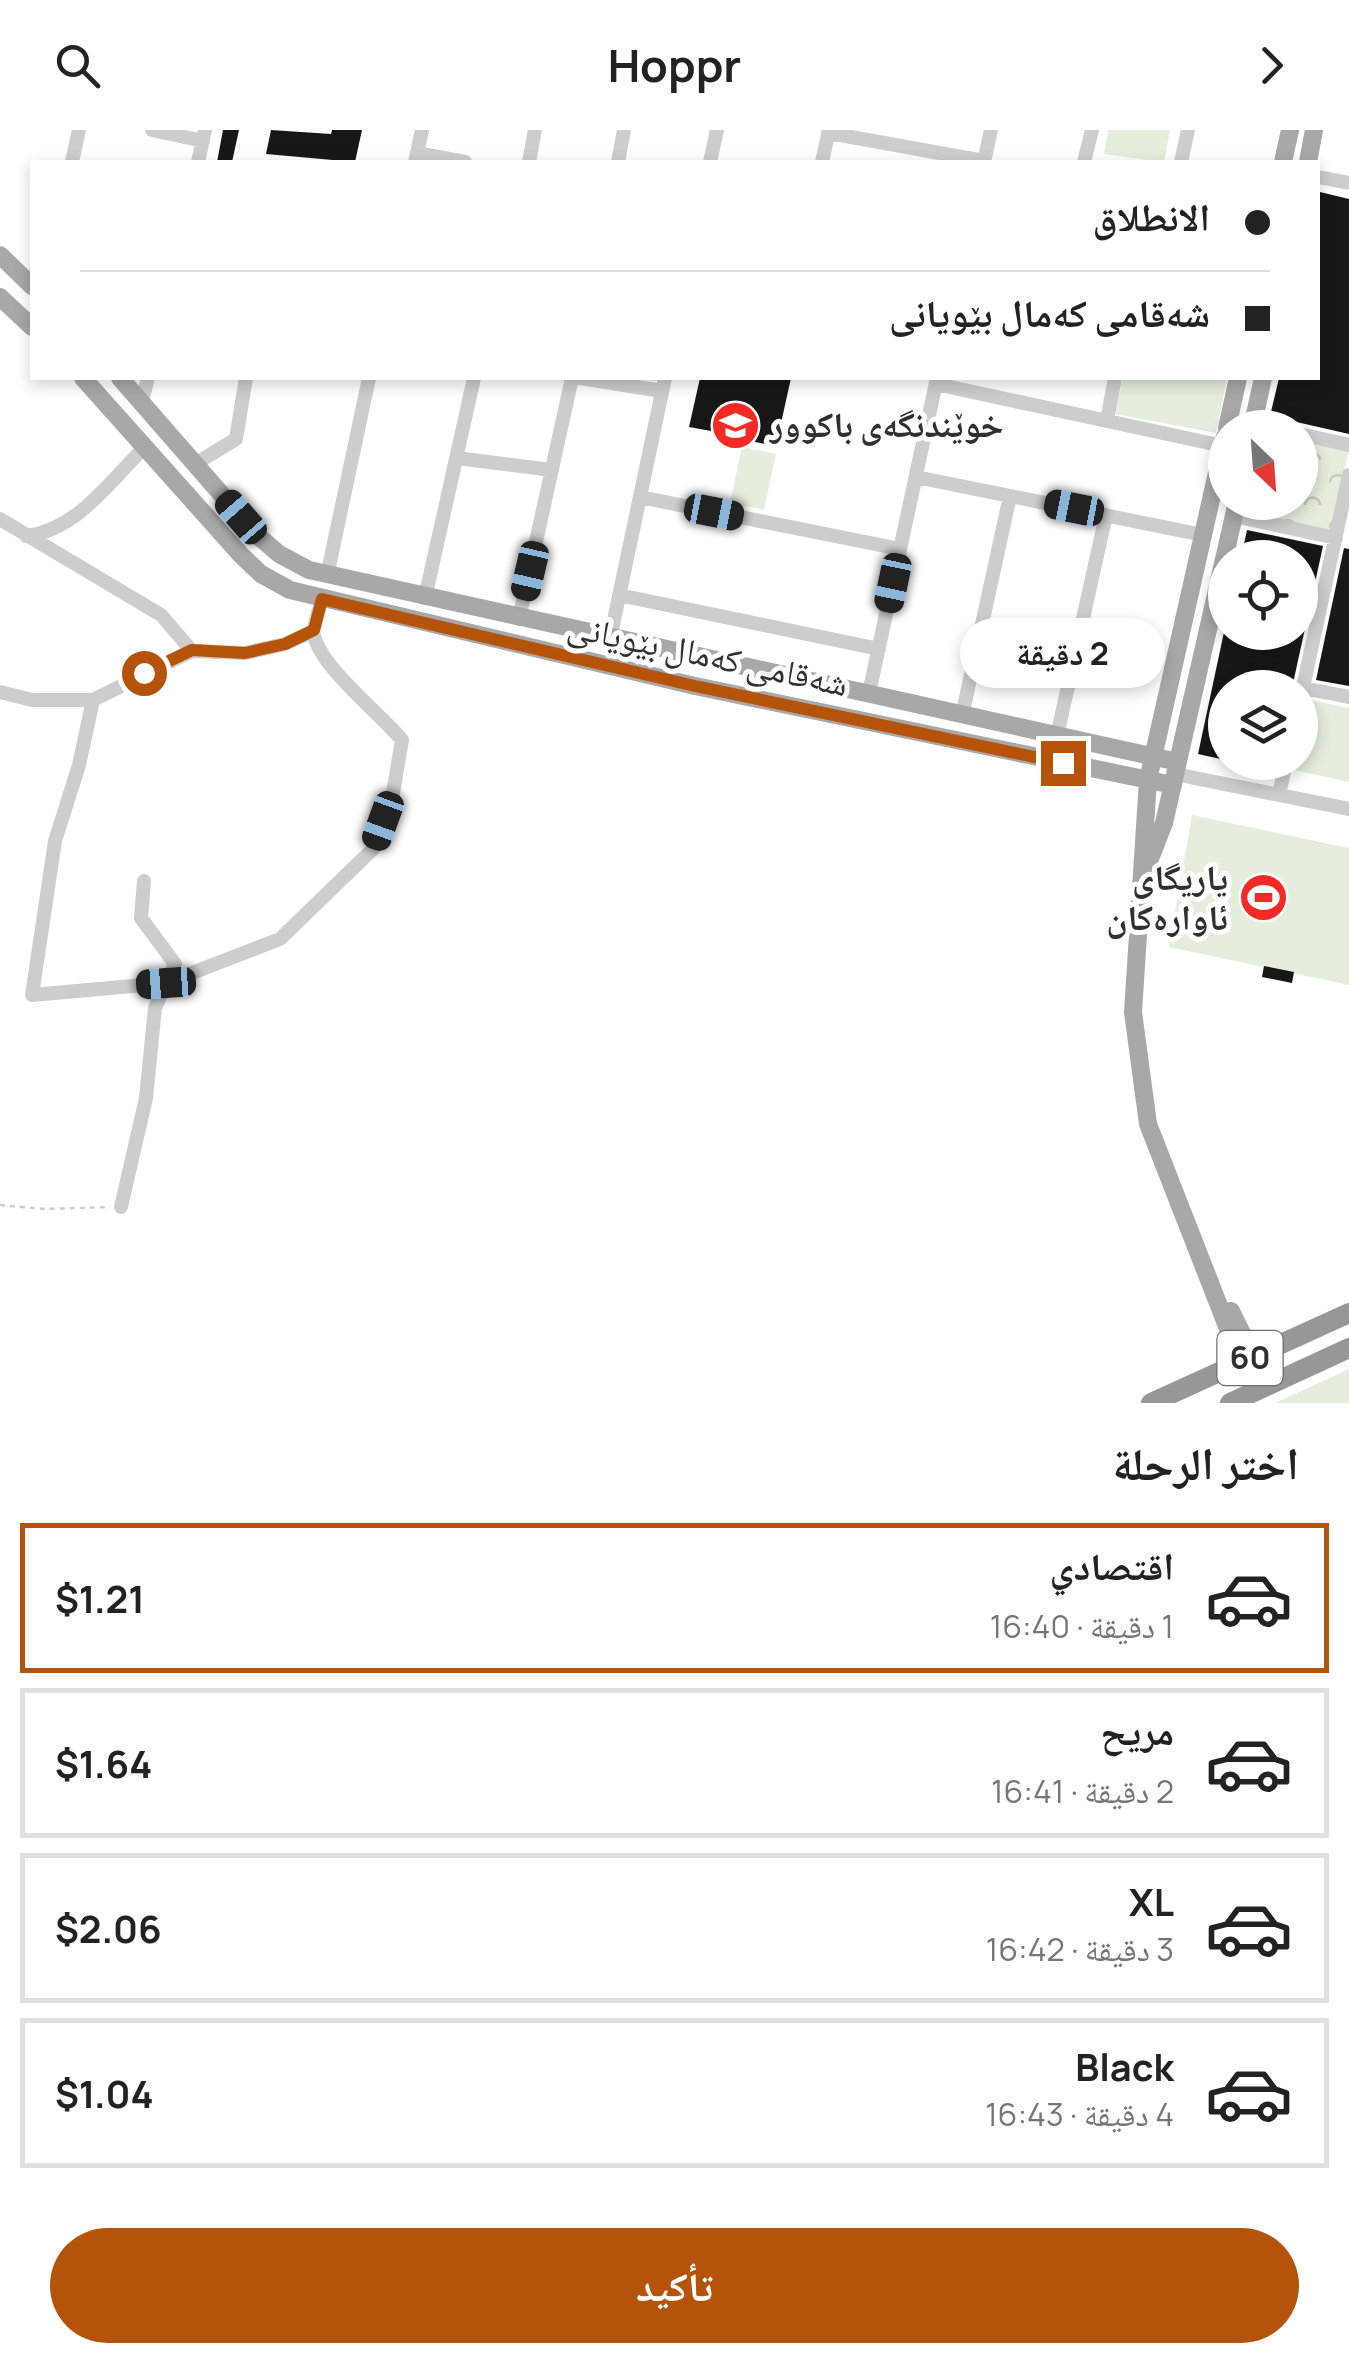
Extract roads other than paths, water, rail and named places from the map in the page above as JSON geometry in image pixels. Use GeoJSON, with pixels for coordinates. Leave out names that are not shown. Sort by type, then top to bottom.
{"type":"FeatureCollection","features":[{"type":"Feature","properties":{"kind":"highway","name":"60"},"geometry":{"type":"LineString","coordinates":[[1151,1403],[1349,1313]]}},
{"type":"Feature","properties":{"kind":"highway"},"geometry":{"type":"LineString","coordinates":[[1230,1403],[1349,1348]]}},
{"type":"Feature","properties":{"kind":"main road"},"geometry":{"type":"LineString","coordinates":[[1283,160],[1290,130]]}},
{"type":"Feature","properties":{"kind":"main road"},"geometry":{"type":"LineString","coordinates":[[1308,160],[1314,130]]}},
{"type":"Feature","properties":{"kind":"main road"},"geometry":{"type":"LineString","coordinates":[[0,255],[30,284]]}},
{"type":"Feature","properties":{"kind":"main road"},"geometry":{"type":"LineString","coordinates":[[18,314],[30,297]]}},
{"type":"Feature","properties":{"kind":"main road"},"geometry":{"type":"LineString","coordinates":[[0,298],[30,325]]}},
{"type":"Feature","properties":{"kind":"main road","name":"شەقامی کەمال بێویانی"},"geometry":{"type":"LineString","coordinates":[[85,380],[255,569],[290,590],[478,638],[1148,780],[1175,774]]}},
{"type":"Feature","properties":{"kind":"main road","name":"شەقامی کەمال بێویانی"},"geometry":{"type":"LineString","coordinates":[[122,380],[270,547],[327,576],[1152,756],[1175,774]]}},
{"type":"Feature","properties":{"kind":"main road"},"geometry":{"type":"LineString","coordinates":[[1231,410],[1238,380]]}},
{"type":"Feature","properties":{"kind":"main road"},"geometry":{"type":"LineString","coordinates":[[1260,410],[1263,380]]}},
{"type":"Feature","properties":{"kind":"main road"},"geometry":{"type":"LineString","coordinates":[[1208,513],[1148,780],[1133,988],[1140,1084],[1161,1164],[1204,1263],[1221,1288],[1247,1359]]}},
{"type":"Feature","properties":{"kind":"main road"},"geometry":{"type":"LineString","coordinates":[[1143,874],[1160,836],[1233,520]]}},
{"type":"Feature","properties":{"kind":"main road"},"geometry":{"type":"LineString","coordinates":[[478,638],[484,611]]}},
{"type":"Feature","properties":{"kind":"main road"},"geometry":{"type":"LineString","coordinates":[[1116,750],[1104,770],[1130,792],[1143,830]]}},
{"type":"Feature","properties":{"kind":"street"},"geometry":{"type":"LineString","coordinates":[[72,160],[79,130]]}},
{"type":"Feature","properties":{"kind":"street"},"geometry":{"type":"LineString","coordinates":[[152,130],[204,135],[198,160]]}},
{"type":"Feature","properties":{"kind":"street"},"geometry":{"type":"LineString","coordinates":[[416,158],[422,130]]}},
{"type":"Feature","properties":{"kind":"street"},"geometry":{"type":"LineString","coordinates":[[529,160],[535,130]]}},
{"type":"Feature","properties":{"kind":"street"},"geometry":{"type":"LineString","coordinates":[[618,160],[624,130]]}},
{"type":"Feature","properties":{"kind":"street"},"geometry":{"type":"LineString","coordinates":[[710,160],[717,130]]}},
{"type":"Feature","properties":{"kind":"street"},"geometry":{"type":"LineString","coordinates":[[984,160],[991,130]]}},
{"type":"Feature","properties":{"kind":"street"},"geometry":{"type":"LineString","coordinates":[[1084,160],[1092,130]]}},
{"type":"Feature","properties":{"kind":"street"},"geometry":{"type":"LineString","coordinates":[[1181,160],[1188,130]]}},
{"type":"Feature","properties":{"kind":"street"},"geometry":{"type":"LineString","coordinates":[[822,160],[829,131],[974,160]]}},
{"type":"Feature","properties":{"kind":"street"},"geometry":{"type":"LineString","coordinates":[[1320,177],[1349,183]]}},
{"type":"Feature","properties":{"kind":"street"},"geometry":{"type":"LineString","coordinates":[[142,401],[147,380]]}},
{"type":"Feature","properties":{"kind":"street"},"geometry":{"type":"LineString","coordinates":[[195,464],[236,440],[246,380]]}},
{"type":"Feature","properties":{"kind":"street"},"geometry":{"type":"LineString","coordinates":[[327,576],[369,380]]}},
{"type":"Feature","properties":{"kind":"street"},"geometry":{"type":"LineString","coordinates":[[425,598],[474,380]]}},
{"type":"Feature","properties":{"kind":"street"},"geometry":{"type":"LineString","coordinates":[[519,619],[572,380]]}},
{"type":"Feature","properties":{"kind":"street"},"geometry":{"type":"LineString","coordinates":[[608,380],[664,384],[610,638]]}},
{"type":"Feature","properties":{"kind":"street"},"geometry":{"type":"LineString","coordinates":[[1108,420],[1115,380]]}},
{"type":"Feature","properties":{"kind":"street"},"geometry":{"type":"LineString","coordinates":[[869,693],[937,381],[1108,420],[1208,435]]}},
{"type":"Feature","properties":{"kind":"street"},"geometry":{"type":"LineString","coordinates":[[1318,438],[1349,444]]}},
{"type":"Feature","properties":{"kind":"street"},"geometry":{"type":"LineString","coordinates":[[26,536],[47,533],[69,523],[143,449]]}},
{"type":"Feature","properties":{"kind":"street"},"geometry":{"type":"LineString","coordinates":[[457,458],[552,470]]}},
{"type":"Feature","properties":{"kind":"street"},"geometry":{"type":"LineString","coordinates":[[1306,670],[1349,474]]}},
{"type":"Feature","properties":{"kind":"street"},"geometry":{"type":"LineString","coordinates":[[916,478],[1203,535]]}},
{"type":"Feature","properties":{"kind":"street"},"geometry":{"type":"LineString","coordinates":[[962,716],[1010,496]]}},
{"type":"Feature","properties":{"kind":"street"},"geometry":{"type":"LineString","coordinates":[[640,497],[900,549]]}},
{"type":"Feature","properties":{"kind":"street"},"geometry":{"type":"LineString","coordinates":[[1057,736],[1106,515]]}},
{"type":"Feature","properties":{"kind":"street"},"geometry":{"type":"LineString","coordinates":[[0,518],[161,615],[192,650]]}},
{"type":"Feature","properties":{"kind":"street"},"geometry":{"type":"LineString","coordinates":[[1273,520],[1336,538]]}},
{"type":"Feature","properties":{"kind":"street"},"geometry":{"type":"LineString","coordinates":[[619,596],[878,650]]}},
{"type":"Feature","properties":{"kind":"street"},"geometry":{"type":"LineString","coordinates":[[93,700],[79,764],[55,841],[32,994],[166,983],[280,939],[373,849],[393,793],[402,740],[372,705],[335,673],[316,648],[314,630],[322,599]]}},
{"type":"Feature","properties":{"kind":"street"},"geometry":{"type":"LineString","coordinates":[[0,692],[32,700],[93,700],[192,650],[245,653],[285,644],[314,630]]}},
{"type":"Feature","properties":{"kind":"street"},"geometry":{"type":"LineString","coordinates":[[1318,695],[1349,697]]}},
{"type":"Feature","properties":{"kind":"street"},"geometry":{"type":"LineString","coordinates":[[1175,774],[1349,809]]}},
{"type":"Feature","properties":{"kind":"street"},"geometry":{"type":"LineString","coordinates":[[1279,795],[1282,780]]}},
{"type":"Feature","properties":{"kind":"street"},"geometry":{"type":"LineString","coordinates":[[121,1206],[146,1098],[155,1008],[175,964],[140,918],[144,881]]}},
{"type":"Feature","properties":{"kind":"place","name":"خوێندنگەی باکوور"},"geometry":{"type":"Point","coordinates":[735,425]}},
{"type":"Feature","properties":{"kind":"place","name":"یاریگای ئاوارەکان"},"geometry":{"type":"Point","coordinates":[1263,898]}}]}
